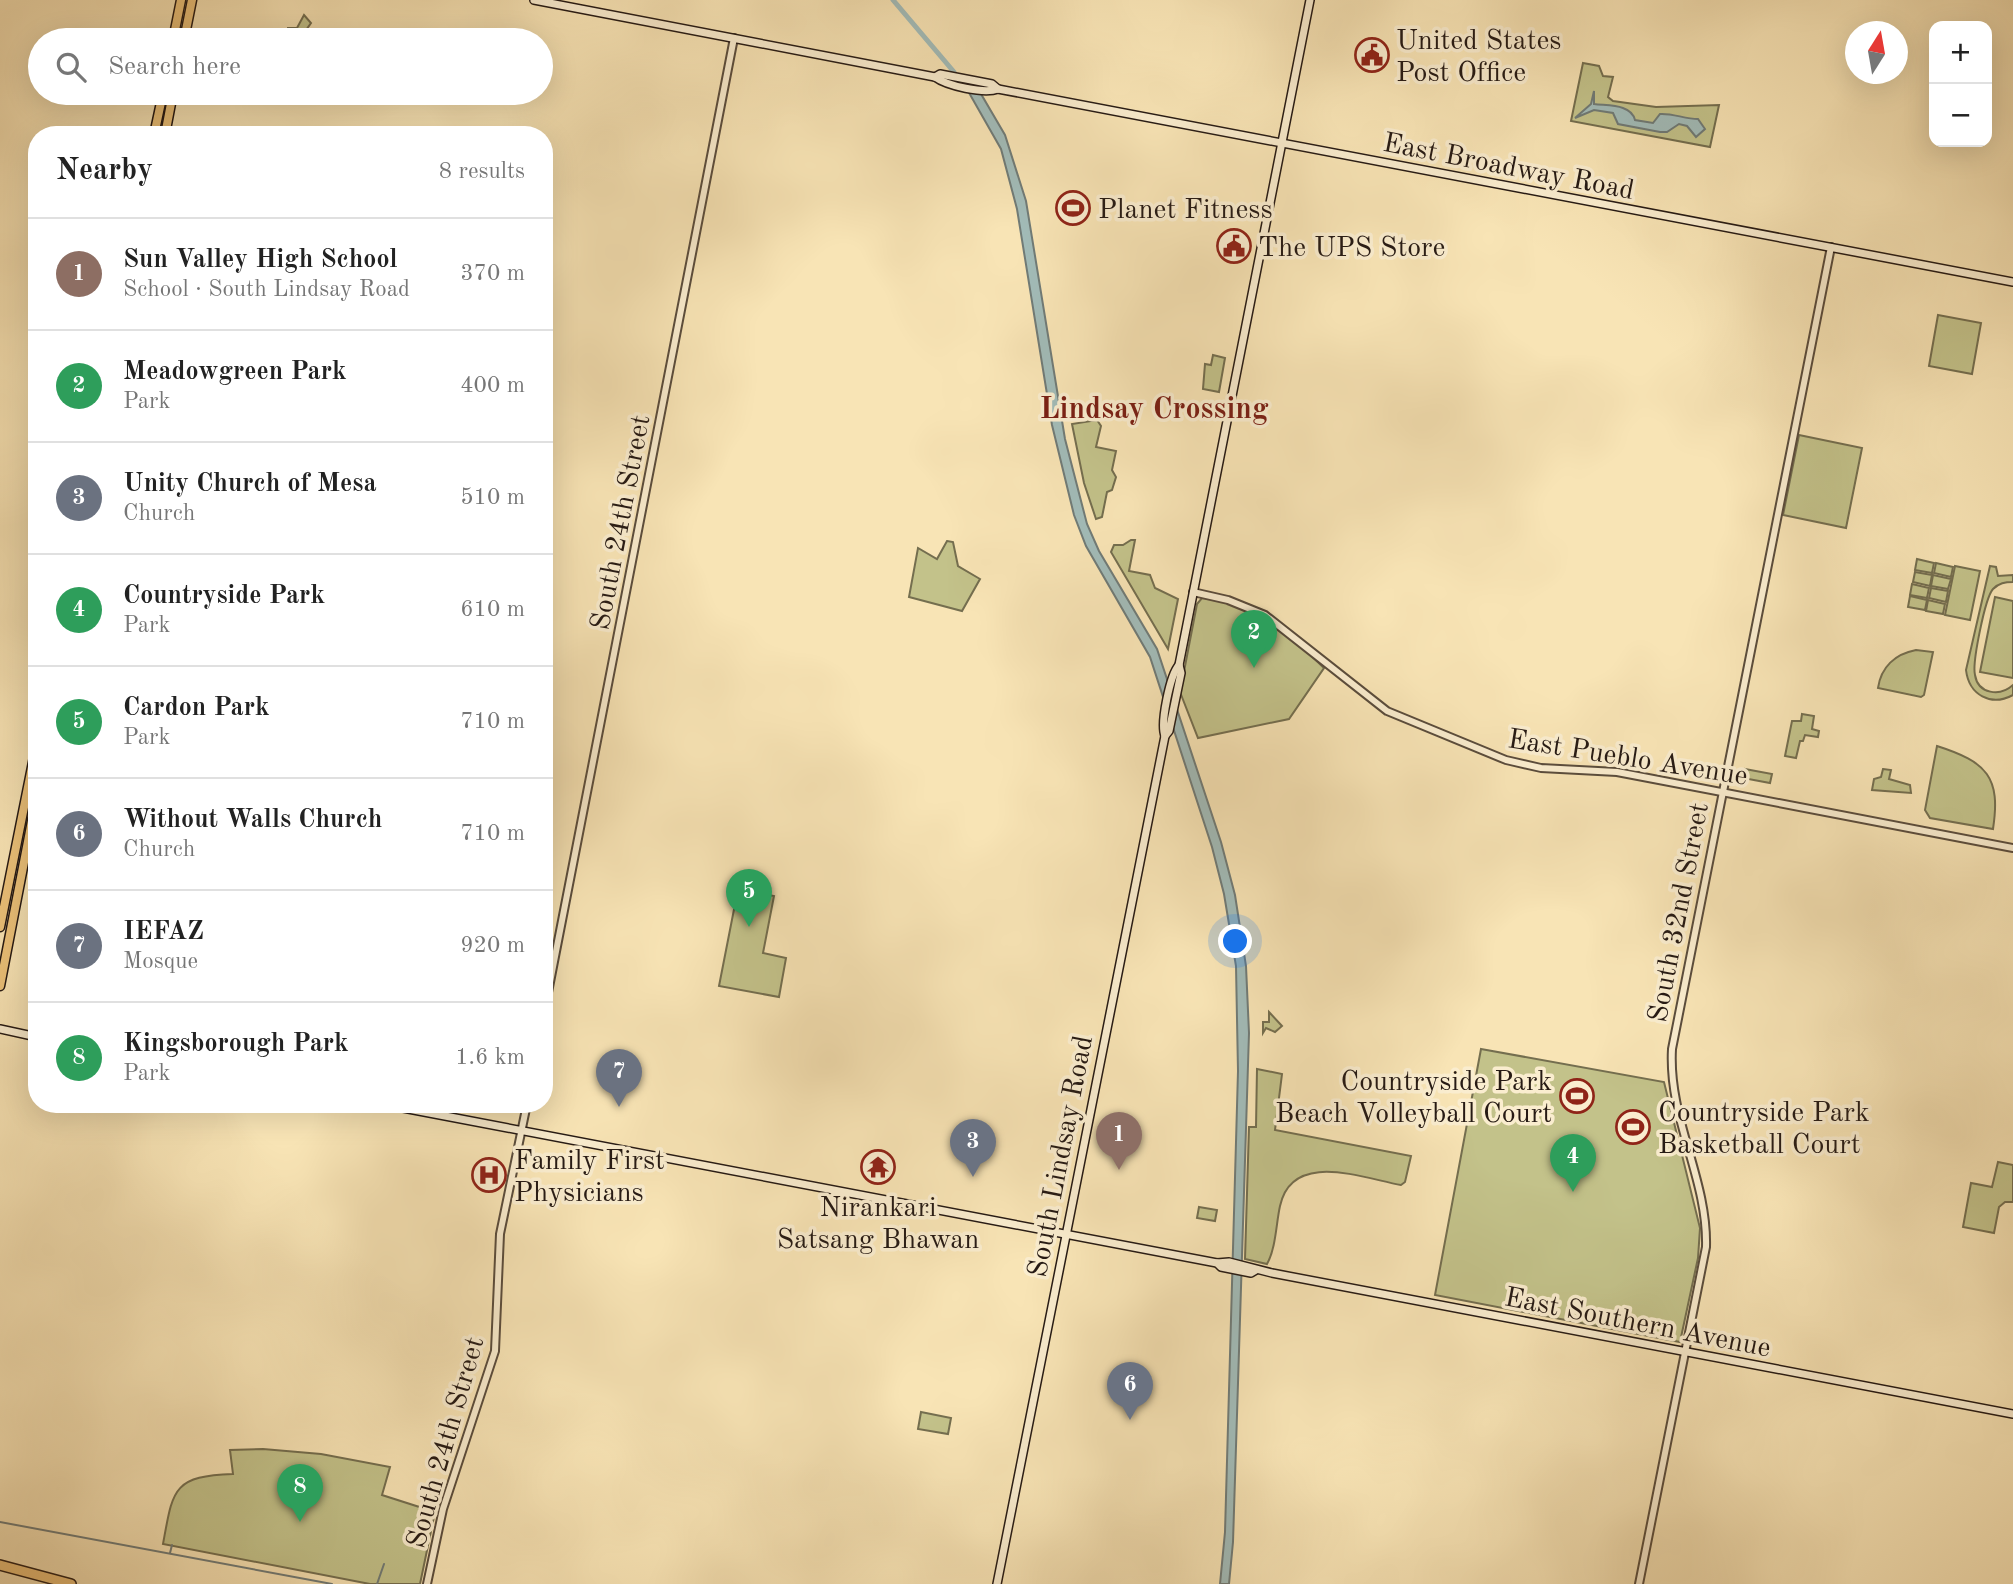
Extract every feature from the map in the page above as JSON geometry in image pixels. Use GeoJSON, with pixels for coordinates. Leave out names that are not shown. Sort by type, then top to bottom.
{"type":"FeatureCollection","features":[{"type":"Feature","properties":{"kind":"highway"},"geometry":{"type":"LineString","coordinates":[[0,1565],[71,1584]]}},
{"type":"Feature","properties":{"kind":"main road"},"geometry":{"type":"LineString","coordinates":[[177,28],[181,0]]}},
{"type":"Feature","properties":{"kind":"main road"},"geometry":{"type":"LineString","coordinates":[[186,28],[192,0]]}},
{"type":"Feature","properties":{"kind":"main road","name":"East Broadway Road"},"geometry":{"type":"LineString","coordinates":[[534,0],[935,77],[956,85],[998,89],[2013,282]]}},
{"type":"Feature","properties":{"kind":"main road","name":"South Lindsay Road"},"geometry":{"type":"LineString","coordinates":[[997,1584],[1164,736],[1172,679],[1179,665],[1310,0]]}},
{"type":"Feature","properties":{"kind":"main road","name":"East Broadway Road"},"geometry":{"type":"LineString","coordinates":[[935,77],[949,76],[992,84],[998,89]]}},
{"type":"Feature","properties":{"kind":"main road"},"geometry":{"type":"LineString","coordinates":[[156,126],[160,105]]}},
{"type":"Feature","properties":{"kind":"main road"},"geometry":{"type":"LineString","coordinates":[[167,126],[171,105]]}},
{"type":"Feature","properties":{"kind":"main road","name":"South Lindsay Road"},"geometry":{"type":"LineString","coordinates":[[1164,736],[1170,725],[1181,673],[1179,665]]}},
{"type":"Feature","properties":{"kind":"main road"},"geometry":{"type":"LineString","coordinates":[[0,927],[28,787]]}},
{"type":"Feature","properties":{"kind":"main road"},"geometry":{"type":"LineString","coordinates":[[0,986],[28,841]]}},
{"type":"Feature","properties":{"kind":"main road"},"geometry":{"type":"LineString","coordinates":[[6,897],[17,897]]}},
{"type":"Feature","properties":{"kind":"main road"},"geometry":{"type":"LineString","coordinates":[[0,1029],[28,1035]]}},
{"type":"Feature","properties":{"kind":"main road","name":"East Southern Avenue"},"geometry":{"type":"LineString","coordinates":[[429,1113],[2013,1414]]}},
{"type":"Feature","properties":{"kind":"street","name":"South 24th Street"},"geometry":{"type":"LineString","coordinates":[[553,967],[734,38]]}},
{"type":"Feature","properties":{"kind":"street","name":"South 32nd Street"},"geometry":{"type":"LineString","coordinates":[[1639,1584],[1706,1254],[1706,1220],[1672,1091],[1672,1049],[1831,247]]}},
{"type":"Feature","properties":{"kind":"street","name":"East Pueblo Avenue"},"geometry":{"type":"LineString","coordinates":[[1193,592],[1228,600],[1265,615],[1291,633],[1379,707],[1466,745],[1532,767],[1617,772],[2013,848]]}},
{"type":"Feature","properties":{"kind":"street","name":"South 24th Street"},"geometry":{"type":"LineString","coordinates":[[427,1584],[443,1509],[495,1350],[500,1234],[525,1113]]}},
{"type":"Feature","properties":{"kind":"shaded area"},"geometry":{"type":"Polygon","coordinates":[[[304,15],[311,23],[307,28],[297,28],[304,15]]]}},
{"type":"Feature","properties":{"kind":"shaded area"},"geometry":{"type":"Polygon","coordinates":[[[1583,63],[1599,66],[1603,76],[1613,77],[1608,97],[1613,101],[1656,107],[1719,105],[1710,147],[1571,121],[1583,63]]]}},
{"type":"Feature","properties":{"kind":"shaded area"},"geometry":{"type":"Polygon","coordinates":[[[1938,315],[1981,323],[1972,374],[1929,366],[1938,315]]]}},
{"type":"Feature","properties":{"kind":"shaded area"},"geometry":{"type":"Polygon","coordinates":[[[1213,355],[1225,358],[1219,392],[1203,389],[1205,364],[1211,365],[1213,355]]]}},
{"type":"Feature","properties":{"kind":"shaded area"},"geometry":{"type":"Polygon","coordinates":[[[1097,420],[1101,426],[1096,447],[1116,451],[1112,470],[1116,477],[1112,490],[1107,492],[1102,517],[1096,519],[1084,483],[1072,424],[1097,420]]]}},
{"type":"Feature","properties":{"kind":"shaded area"},"geometry":{"type":"Polygon","coordinates":[[[1799,435],[1862,448],[1846,528],[1783,515],[1799,435]]]}},
{"type":"Feature","properties":{"kind":"shaded area"},"geometry":{"type":"Polygon","coordinates":[[[1135,540],[1129,571],[1150,575],[1155,588],[1178,599],[1168,649],[1111,552],[1114,545],[1123,545],[1135,540]]]}},
{"type":"Feature","properties":{"kind":"shaded area"},"geometry":{"type":"Polygon","coordinates":[[[947,541],[953,542],[958,566],[980,579],[962,611],[909,597],[918,548],[937,559],[947,541]]]}},
{"type":"Feature","properties":{"kind":"shaded area"},"geometry":{"type":"Polygon","coordinates":[[[1917,559],[1934,563],[1932,573],[1915,570],[1917,559]]]}},
{"type":"Feature","properties":{"kind":"shaded area"},"geometry":{"type":"Polygon","coordinates":[[[1936,563],[1953,567],[1951,577],[1934,573],[1936,563]]]}},
{"type":"Feature","properties":{"kind":"shaded area"},"geometry":{"type":"Polygon","coordinates":[[[1955,566],[1980,571],[1970,620],[1945,615],[1955,566]]]}},
{"type":"Feature","properties":{"kind":"shaded area"},"geometry":{"type":"Polygon","coordinates":[[[1990,566],[1996,567],[1998,576],[2013,575],[2013,582],[1998,585],[1990,595],[1975,658],[1975,675],[1985,690],[2002,691],[2013,685],[2013,695],[1997,700],[1976,692],[1966,670],[1990,566]]]}},
{"type":"Feature","properties":{"kind":"shaded area"},"geometry":{"type":"Polygon","coordinates":[[[1915,572],[1932,575],[1930,586],[1913,582],[1915,572]]]}},
{"type":"Feature","properties":{"kind":"shaded area"},"geometry":{"type":"Polygon","coordinates":[[[1933,575],[1951,579],[1948,589],[1931,586],[1933,575]]]}},
{"type":"Feature","properties":{"kind":"shaded area"},"geometry":{"type":"Polygon","coordinates":[[[1912,584],[1929,588],[1927,598],[1910,595],[1912,584]]]}},
{"type":"Feature","properties":{"kind":"shaded area"},"geometry":{"type":"Polygon","coordinates":[[[1931,588],[1948,591],[1946,602],[1929,598],[1931,588]]]}},
{"type":"Feature","properties":{"kind":"shaded area"},"geometry":{"type":"Polygon","coordinates":[[[1910,596],[1927,600],[1925,610],[1908,607],[1910,596]]]}},
{"type":"Feature","properties":{"kind":"shaded area"},"geometry":{"type":"Polygon","coordinates":[[[1995,597],[2013,601],[2013,678],[1980,672],[1995,597]]]}},
{"type":"Feature","properties":{"kind":"shaded area"},"geometry":{"type":"Polygon","coordinates":[[[1202,598],[1236,605],[1269,622],[1324,668],[1289,719],[1198,738],[1180,692],[1197,604],[1202,598]]]}},
{"type":"Feature","properties":{"kind":"shaded area"},"geometry":{"type":"Polygon","coordinates":[[[1928,600],[1945,604],[1943,614],[1926,611],[1928,600]]]}},
{"type":"Feature","properties":{"kind":"shaded area"},"geometry":{"type":"Polygon","coordinates":[[[1916,650],[1933,652],[1924,695],[1921,697],[1878,688],[1882,674],[1890,663],[1916,650]]]}},
{"type":"Feature","properties":{"kind":"shaded area"},"geometry":{"type":"Polygon","coordinates":[[[1802,714],[1814,716],[1812,729],[1819,731],[1818,737],[1805,735],[1803,741],[1800,741],[1796,758],[1785,756],[1792,721],[1801,721],[1802,714]]]}},
{"type":"Feature","properties":{"kind":"shaded area"},"geometry":{"type":"Polygon","coordinates":[[[1937,746],[1968,758],[1987,774],[1995,796],[1993,829],[1930,818],[1925,810],[1937,746]]]}},
{"type":"Feature","properties":{"kind":"shaded area"},"geometry":{"type":"Polygon","coordinates":[[[1745,769],[1772,774],[1770,783],[1743,778],[1745,769]]]}},
{"type":"Feature","properties":{"kind":"shaded area"},"geometry":{"type":"Polygon","coordinates":[[[1883,769],[1891,770],[1889,779],[1910,785],[1911,793],[1872,790],[1874,779],[1881,777],[1883,769]]]}},
{"type":"Feature","properties":{"kind":"shaded area"},"geometry":{"type":"Polygon","coordinates":[[[738,889],[774,896],[763,953],[786,958],[779,997],[719,986],[738,889]]]}},
{"type":"Feature","properties":{"kind":"shaded area"},"geometry":{"type":"Polygon","coordinates":[[[1269,1012],[1282,1026],[1275,1032],[1266,1028],[1263,1033],[1263,1022],[1269,1022],[1269,1012]]]}},
{"type":"Feature","properties":{"kind":"shaded area"},"geometry":{"type":"Polygon","coordinates":[[[1481,1049],[1664,1082],[1700,1228],[1698,1258],[1680,1342],[1435,1295],[1481,1049]]]}},
{"type":"Feature","properties":{"kind":"shaded area"},"geometry":{"type":"Polygon","coordinates":[[[1257,1069],[1282,1074],[1275,1130],[1411,1156],[1405,1182],[1401,1185],[1330,1172],[1313,1173],[1298,1178],[1287,1189],[1280,1206],[1274,1243],[1267,1264],[1245,1259],[1249,1127],[1256,1127],[1257,1069]]]}},
{"type":"Feature","properties":{"kind":"shaded area"},"geometry":{"type":"Polygon","coordinates":[[[1998,1162],[2013,1165],[2013,1202],[2005,1202],[1999,1207],[1994,1233],[1963,1227],[1971,1183],[1992,1187],[1998,1162]]]}},
{"type":"Feature","properties":{"kind":"shaded area"},"geometry":{"type":"Polygon","coordinates":[[[1199,1207],[1217,1210],[1215,1221],[1197,1218],[1199,1207]]]}},
{"type":"Feature","properties":{"kind":"shaded area"},"geometry":{"type":"Polygon","coordinates":[[[921,1412],[951,1418],[948,1434],[918,1429],[921,1412]]]}},
{"type":"Feature","properties":{"kind":"shaded area"},"geometry":{"type":"Polygon","coordinates":[[[263,1449],[321,1454],[390,1467],[382,1495],[435,1512],[420,1584],[370,1584],[163,1544],[173,1499],[179,1490],[198,1478],[233,1474],[230,1450],[263,1449]]]}},
{"type":"Feature","properties":{"kind":"water"},"geometry":{"type":"Polygon","coordinates":[[[968,91],[981,94],[1005,135],[1026,201],[1065,439],[1087,524],[1099,551],[1157,649],[1221,842],[1235,895],[1246,966],[1249,1033],[1233,1542],[1229,1584],[1220,1584],[1225,1532],[1238,1071],[1236,966],[1224,894],[1212,847],[1150,657],[1086,546],[1074,515],[1052,425],[1017,209],[1001,149],[968,91]]]}},
{"type":"Feature","properties":{"kind":"water"},"geometry":{"type":"Polygon","coordinates":[[[1594,91],[1594,104],[1624,108],[1635,120],[1653,123],[1660,114],[1669,114],[1698,119],[1705,129],[1696,137],[1687,126],[1679,124],[1667,132],[1660,132],[1618,124],[1613,113],[1594,110],[1575,118],[1591,104],[1594,91]]]}},
{"type":"Feature","properties":{"kind":"waterway"},"geometry":{"type":"LineString","coordinates":[[893,0],[954,72]]}},
{"type":"Feature","properties":{"kind":"waterway"},"geometry":{"type":"LineString","coordinates":[[0,1522],[332,1584]]}},
{"type":"Feature","properties":{"kind":"waterway"},"geometry":{"type":"LineString","coordinates":[[170,1553],[172,1545]]}},
{"type":"Feature","properties":{"kind":"waterway"},"geometry":{"type":"LineString","coordinates":[[377,1584],[384,1564]]}},
{"type":"Feature","properties":{"kind":"place","name":"United States Post Office"},"geometry":{"type":"Point","coordinates":[1372,55]}},
{"type":"Feature","properties":{"kind":"place","name":"Planet Fitness"},"geometry":{"type":"Point","coordinates":[1073,208]}},
{"type":"Feature","properties":{"kind":"place","name":"The UPS Store"},"geometry":{"type":"Point","coordinates":[1234,246]}},
{"type":"Feature","properties":{"kind":"place","name":"Meadowgreen Park"},"geometry":{"type":"Point","coordinates":[1254,668]}},
{"type":"Feature","properties":{"kind":"place","name":"Cardon Park"},"geometry":{"type":"Point","coordinates":[749,927]}},
{"type":"Feature","properties":{"kind":"place","name":"Countryside Park Beach Volleyball Court"},"geometry":{"type":"Point","coordinates":[1577,1096]}},
{"type":"Feature","properties":{"kind":"place","name":"IEFAZ"},"geometry":{"type":"Point","coordinates":[619,1107]}},
{"type":"Feature","properties":{"kind":"place","name":"Countryside Park Basketball Court"},"geometry":{"type":"Point","coordinates":[1633,1127]}},
{"type":"Feature","properties":{"kind":"place","name":"Nirankari Satsang Bhawan"},"geometry":{"type":"Point","coordinates":[878,1167]}},
{"type":"Feature","properties":{"kind":"place","name":"Sun Valley High School"},"geometry":{"type":"Point","coordinates":[1119,1170]}},
{"type":"Feature","properties":{"kind":"place","name":"Family First Physicians"},"geometry":{"type":"Point","coordinates":[489,1175]}},
{"type":"Feature","properties":{"kind":"place","name":"Unity Church of Mesa"},"geometry":{"type":"Point","coordinates":[973,1177]}},
{"type":"Feature","properties":{"kind":"place","name":"Countryside Park"},"geometry":{"type":"Point","coordinates":[1573,1192]}},
{"type":"Feature","properties":{"kind":"place","name":"Without Walls Church"},"geometry":{"type":"Point","coordinates":[1130,1420]}},
{"type":"Feature","properties":{"kind":"place","name":"Kingsborough Park"},"geometry":{"type":"Point","coordinates":[300,1522]}},
{"type":"Feature","properties":{"kind":"district","name":"Lindsay Crossing"},"geometry":{"type":"Point","coordinates":[1154,408]}}]}
